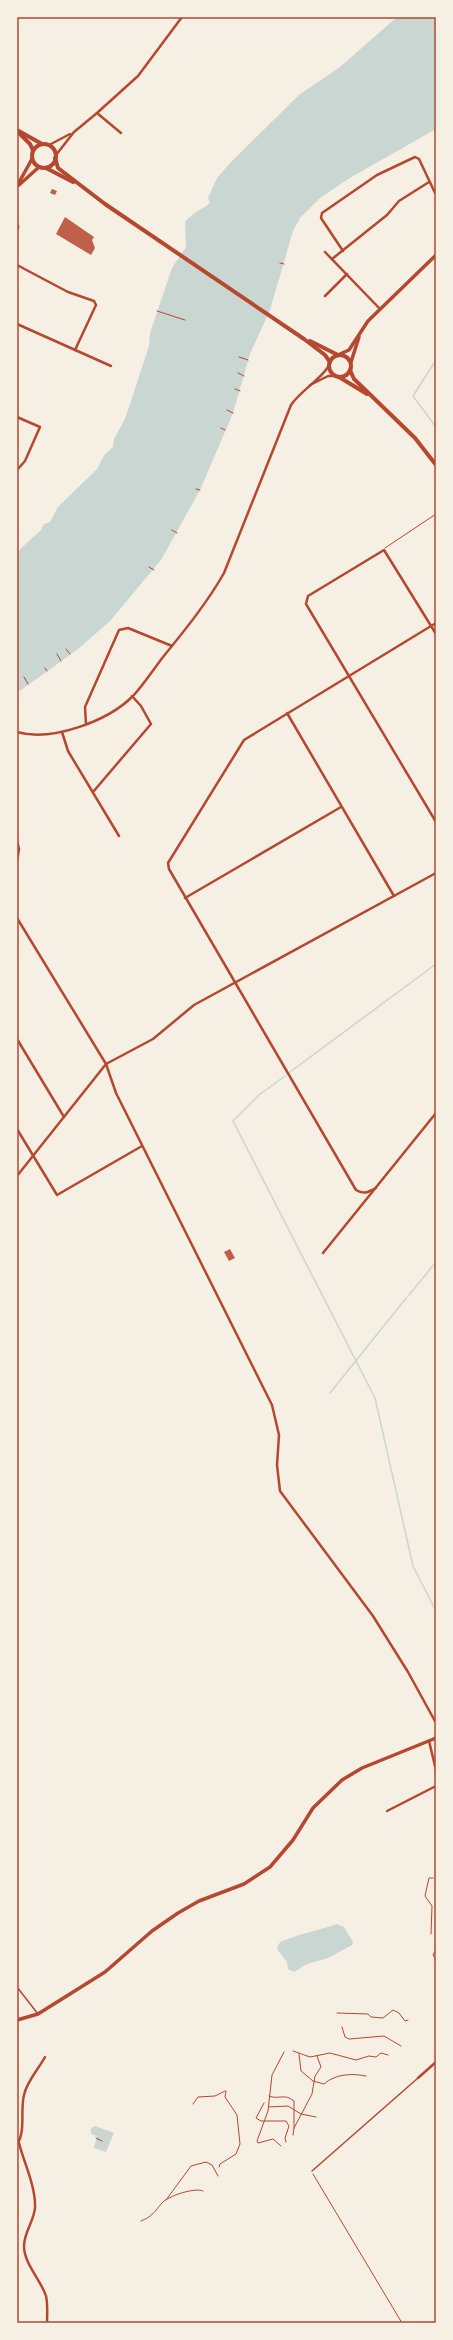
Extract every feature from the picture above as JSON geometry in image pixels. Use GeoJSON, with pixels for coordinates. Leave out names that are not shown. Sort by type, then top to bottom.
{"type":"FeatureCollection","features":[{"type":"Feature","properties":{"kind":"main road"},"geometry":{"type":"LineString","coordinates":[[17,130],[42,144],[49,145],[56,156],[58,168],[81,186],[304,339],[326,355],[330,371],[368,394]]}},
{"type":"Feature","properties":{"kind":"main road"},"geometry":{"type":"LineString","coordinates":[[17,130],[30,144],[33,150],[32,159],[39,167],[45,168],[81,186]]}},
{"type":"Feature","properties":{"kind":"main road"},"geometry":{"type":"LineString","coordinates":[[33,150],[42,144]]}},
{"type":"Feature","properties":{"kind":"main road"},"geometry":{"type":"LineString","coordinates":[[45,168],[51,165],[56,156]]}},
{"type":"Feature","properties":{"kind":"main road"},"geometry":{"type":"LineString","coordinates":[[304,339],[339,355],[347,356],[351,362],[350,370],[354,379],[415,438],[436,465]]}},
{"type":"Feature","properties":{"kind":"main road"},"geometry":{"type":"LineString","coordinates":[[329,363],[339,355]]}},
{"type":"Feature","properties":{"kind":"main road"},"geometry":{"type":"LineString","coordinates":[[337,376],[344,376],[350,370]]}},
{"type":"Feature","properties":{"kind":"street"},"geometry":{"type":"LineString","coordinates":[[49,145],[74,132],[138,76],[182,17]]}},
{"type":"Feature","properties":{"kind":"street"},"geometry":{"type":"LineString","coordinates":[[97,113],[121,133]]}},
{"type":"Feature","properties":{"kind":"street"},"geometry":{"type":"LineString","coordinates":[[56,156],[74,132]]}},
{"type":"Feature","properties":{"kind":"street"},"geometry":{"type":"LineString","coordinates":[[343,251],[321,218],[322,212],[377,176],[415,156],[419,159],[436,195]]}},
{"type":"Feature","properties":{"kind":"street"},"geometry":{"type":"LineString","coordinates":[[17,186],[32,159]]}},
{"type":"Feature","properties":{"kind":"street"},"geometry":{"type":"LineString","coordinates":[[17,186],[39,167]]}},
{"type":"Feature","properties":{"kind":"street"},"geometry":{"type":"LineString","coordinates":[[332,259],[387,215],[399,201],[429,182]]}},
{"type":"Feature","properties":{"kind":"street"},"geometry":{"type":"LineString","coordinates":[[325,252],[380,309]]}},
{"type":"Feature","properties":{"kind":"street"},"geometry":{"type":"LineString","coordinates":[[339,355],[347,352],[368,321],[436,255]]}},
{"type":"Feature","properties":{"kind":"street"},"geometry":{"type":"LineString","coordinates":[[17,265],[62,289],[94,301],[96,305],[75,350]]}},
{"type":"Feature","properties":{"kind":"street"},"geometry":{"type":"LineString","coordinates":[[325,296],[347,274]]}},
{"type":"Feature","properties":{"kind":"street"},"geometry":{"type":"LineString","coordinates":[[17,324],[111,366]]}},
{"type":"Feature","properties":{"kind":"street"},"geometry":{"type":"LineString","coordinates":[[351,362],[359,336]]}},
{"type":"Feature","properties":{"kind":"street"},"geometry":{"type":"LineString","coordinates":[[17,732],[35,735],[62,732],[86,724],[110,712],[132,696],[211,596],[224,573],[286,415],[296,398],[326,371],[329,363]]}},
{"type":"Feature","properties":{"kind":"street"},"geometry":{"type":"LineString","coordinates":[[310,385],[328,376],[337,376]]}},
{"type":"Feature","properties":{"kind":"street"},"geometry":{"type":"LineString","coordinates":[[17,417],[40,428],[25,461],[17,470]]}},
{"type":"Feature","properties":{"kind":"street"},"geometry":{"type":"LineString","coordinates":[[436,634],[384,550],[308,596],[306,604],[347,676],[436,822]]}},
{"type":"Feature","properties":{"kind":"street"},"geometry":{"type":"LineString","coordinates":[[376,1188],[368,1193],[361,1193],[356,1190],[168,869],[171,857],[244,740],[436,623]]}},
{"type":"Feature","properties":{"kind":"street"},"geometry":{"type":"LineString","coordinates":[[86,724],[85,707],[116,634],[123,628],[128,628],[172,646]]}},
{"type":"Feature","properties":{"kind":"street"},"geometry":{"type":"LineString","coordinates":[[93,792],[151,724],[141,706],[132,696]]}},
{"type":"Feature","properties":{"kind":"street"},"geometry":{"type":"LineString","coordinates":[[287,713],[394,896]]}},
{"type":"Feature","properties":{"kind":"street"},"geometry":{"type":"LineString","coordinates":[[62,732],[68,751],[119,836]]}},
{"type":"Feature","properties":{"kind":"street"},"geometry":{"type":"LineString","coordinates":[[185,898],[341,807]]}},
{"type":"Feature","properties":{"kind":"street"},"geometry":{"type":"LineString","coordinates":[[17,841],[19,849],[17,861]]}},
{"type":"Feature","properties":{"kind":"street"},"geometry":{"type":"LineString","coordinates":[[17,1176],[106,1064],[147,1044],[194,1005],[436,873]]}},
{"type":"Feature","properties":{"kind":"street"},"geometry":{"type":"LineString","coordinates":[[17,918],[106,1064],[116,1093],[272,1405],[279,1434],[277,1464],[280,1491],[373,1616],[408,1672],[436,1723]]}},
{"type":"Feature","properties":{"kind":"street"},"geometry":{"type":"LineString","coordinates":[[17,1039],[64,1117]]}},
{"type":"Feature","properties":{"kind":"street"},"geometry":{"type":"LineString","coordinates":[[323,1253],[436,1113]]}},
{"type":"Feature","properties":{"kind":"street"},"geometry":{"type":"LineString","coordinates":[[17,1129],[57,1195],[142,1146]]}},
{"type":"Feature","properties":{"kind":"street"},"geometry":{"type":"LineString","coordinates":[[17,2020],[40,2013],[104,1972],[152,1931],[199,1901],[244,1884],[270,1867],[292,1840],[313,1808],[342,1780],[362,1768],[436,1738]]}},
{"type":"Feature","properties":{"kind":"street"},"geometry":{"type":"LineString","coordinates":[[429,1740],[436,1770]]}},
{"type":"Feature","properties":{"kind":"street"},"geometry":{"type":"LineString","coordinates":[[432,1755],[436,1757]]}},
{"type":"Feature","properties":{"kind":"street"},"geometry":{"type":"LineString","coordinates":[[387,1810],[436,1786]]}},
{"type":"Feature","properties":{"kind":"street"},"geometry":{"type":"LineString","coordinates":[[45,2057],[27,2084],[19,2115],[22,2124],[18,2144],[34,2197],[35,2210],[26,2228],[24,2246],[38,2283],[45,2294],[48,2304],[47,2323]]}},
{"type":"Feature","properties":{"kind":"street"},"geometry":{"type":"LineString","coordinates":[[418,2078],[436,2062]]}},
{"type":"Feature","properties":{"kind":"lane"},"geometry":{"type":"LineString","coordinates":[[17,1988],[40,2013]]}},
{"type":"Feature","properties":{"kind":"lane"},"geometry":{"type":"LineString","coordinates":[[312,2172],[418,2078]]}},
{"type":"Feature","properties":{"kind":"path"},"geometry":{"type":"LineString","coordinates":[[17,221],[19,227],[17,231]]}},
{"type":"Feature","properties":{"kind":"path"},"geometry":{"type":"LineString","coordinates":[[280,263],[284,264]]}},
{"type":"Feature","properties":{"kind":"path"},"geometry":{"type":"LineString","coordinates":[[157,311],[185,320]]}},
{"type":"Feature","properties":{"kind":"path"},"geometry":{"type":"LineString","coordinates":[[239,357],[248,360]]}},
{"type":"Feature","properties":{"kind":"path"},"geometry":{"type":"LineString","coordinates":[[238,373],[244,376]]}},
{"type":"Feature","properties":{"kind":"path"},"geometry":{"type":"LineString","coordinates":[[234,389],[240,392]]}},
{"type":"Feature","properties":{"kind":"path"},"geometry":{"type":"LineString","coordinates":[[227,410],[233,413]]}},
{"type":"Feature","properties":{"kind":"path"},"geometry":{"type":"LineString","coordinates":[[221,428],[225,430]]}},
{"type":"Feature","properties":{"kind":"path"},"geometry":{"type":"LineString","coordinates":[[196,488],[200,490]]}},
{"type":"Feature","properties":{"kind":"path"},"geometry":{"type":"LineString","coordinates":[[384,550],[387,545],[436,514]]}},
{"type":"Feature","properties":{"kind":"path"},"geometry":{"type":"LineString","coordinates":[[172,530],[177,533]]}},
{"type":"Feature","properties":{"kind":"path"},"geometry":{"type":"LineString","coordinates":[[149,567],[154,570]]}},
{"type":"Feature","properties":{"kind":"path"},"geometry":{"type":"LineString","coordinates":[[66,649],[70,654]]}},
{"type":"Feature","properties":{"kind":"path"},"geometry":{"type":"LineString","coordinates":[[56,654],[61,661]]}},
{"type":"Feature","properties":{"kind":"path"},"geometry":{"type":"LineString","coordinates":[[24,677],[28,684]]}},
{"type":"Feature","properties":{"kind":"path"},"geometry":{"type":"LineString","coordinates":[[431,1934],[432,1906],[425,1896],[426,1882],[428,1878],[433,1878]]}},
{"type":"Feature","properties":{"kind":"path"},"geometry":{"type":"LineString","coordinates":[[435,1951],[433,1955],[436,1960]]}},
{"type":"Feature","properties":{"kind":"path"},"geometry":{"type":"LineString","coordinates":[[337,2013],[353,2012],[368,2014],[371,2017],[383,2018],[393,2010],[399,2013],[405,2021],[408,2020]]}},
{"type":"Feature","properties":{"kind":"path"},"geometry":{"type":"LineString","coordinates":[[342,2027],[345,2037],[349,2039],[384,2036],[400,2046]]}},
{"type":"Feature","properties":{"kind":"path"},"geometry":{"type":"LineString","coordinates":[[292,2051],[310,2057],[330,2053],[356,2060],[369,2056],[376,2057],[381,2053],[388,2055]]}},
{"type":"Feature","properties":{"kind":"path"},"geometry":{"type":"LineString","coordinates":[[281,2146],[273,2139],[258,2143],[257,2141],[268,2107],[268,2096],[273,2080],[272,2074],[284,2052]]}},
{"type":"Feature","properties":{"kind":"path"},"geometry":{"type":"LineString","coordinates":[[299,2054],[301,2071],[313,2081],[324,2084],[336,2077],[351,2074],[366,2076]]}},
{"type":"Feature","properties":{"kind":"path"},"geometry":{"type":"LineString","coordinates":[[294,2128],[312,2094],[313,2081],[321,2067],[317,2056]]}},
{"type":"Feature","properties":{"kind":"path"},"geometry":{"type":"LineString","coordinates":[[193,2104],[198,2097],[215,2096],[226,2091],[225,2097],[237,2115],[240,2144],[236,2154],[220,2164],[219,2167]]}},
{"type":"Feature","properties":{"kind":"path"},"geometry":{"type":"LineString","coordinates":[[268,2096],[274,2098],[283,2096],[290,2097],[294,2101],[293,2136]]}},
{"type":"Feature","properties":{"kind":"path"},"geometry":{"type":"LineString","coordinates":[[264,2103],[256,2118],[286,2121],[288,2123],[286,2142]]}},
{"type":"Feature","properties":{"kind":"path"},"geometry":{"type":"LineString","coordinates":[[268,2107],[288,2106],[301,2114],[316,2117]]}},
{"type":"Feature","properties":{"kind":"path"},"geometry":{"type":"LineString","coordinates":[[96,2138],[102,2141]]}},
{"type":"Feature","properties":{"kind":"path"},"geometry":{"type":"LineString","coordinates":[[141,2221],[155,2213],[190,2166],[206,2162],[212,2165],[218,2176]]}},
{"type":"Feature","properties":{"kind":"path"},"geometry":{"type":"LineString","coordinates":[[312,2172],[402,2323]]}},
{"type":"Feature","properties":{"kind":"path"},"geometry":{"type":"LineString","coordinates":[[166,2200],[190,2191],[204,2191]]}},
{"type":"Feature","properties":{"kind":"shaded area"},"geometry":{"type":"Polygon","coordinates":[[[397,17],[436,17],[436,129],[348,179],[320,198],[300,218],[293,231],[270,310],[250,354],[233,413],[200,490],[161,560],[110,621],[78,649],[17,693],[17,552],[41,530],[44,524],[50,522],[58,507],[97,469],[105,454],[113,447],[114,439],[125,419],[149,346],[150,333],[172,268],[186,247],[185,222],[210,203],[208,198],[217,178],[231,162],[299,95],[340,67],[397,17]]]}},
{"type":"Feature","properties":{"kind":"shaded area"},"geometry":{"type":"Polygon","coordinates":[[[337,1924],[344,1927],[353,1942],[352,1945],[328,1958],[307,1964],[294,1972],[288,1969],[287,1962],[277,1949],[280,1942],[337,1924]]]}},
{"type":"Feature","properties":{"kind":"shaded area"},"geometry":{"type":"Polygon","coordinates":[[[95,2126],[114,2133],[106,2152],[94,2148],[97,2136],[91,2134],[91,2128],[95,2126]]]}},
{"type":"Feature","properties":{"kind":"building"},"geometry":{"type":"Polygon","coordinates":[[[52,189],[57,191],[55,195],[50,193],[52,189]]]}},
{"type":"Feature","properties":{"kind":"building"},"geometry":{"type":"Polygon","coordinates":[[[65,217],[94,237],[92,240],[95,248],[91,255],[56,234],[65,217]]]}},
{"type":"Feature","properties":{"kind":"building"},"geometry":{"type":"Polygon","coordinates":[[[230,1249],[235,1258],[229,1261],[224,1252],[230,1249]]]}},
{"type":"Feature","properties":{"kind":"waterway"},"geometry":{"type":"LineString","coordinates":[[436,360],[413,396],[436,427]]}},
{"type":"Feature","properties":{"kind":"waterway"},"geometry":{"type":"LineString","coordinates":[[290,1072],[436,964]]}},
{"type":"Feature","properties":{"kind":"waterway"},"geometry":{"type":"LineString","coordinates":[[285,1076],[259,1095],[233,1121],[375,1398],[413,1566],[436,1611]]}},
{"type":"Feature","properties":{"kind":"waterway"},"geometry":{"type":"LineString","coordinates":[[409,1295],[436,1262]]}},
{"type":"Feature","properties":{"kind":"waterway"},"geometry":{"type":"LineString","coordinates":[[330,1393],[407,1297]]}}]}
